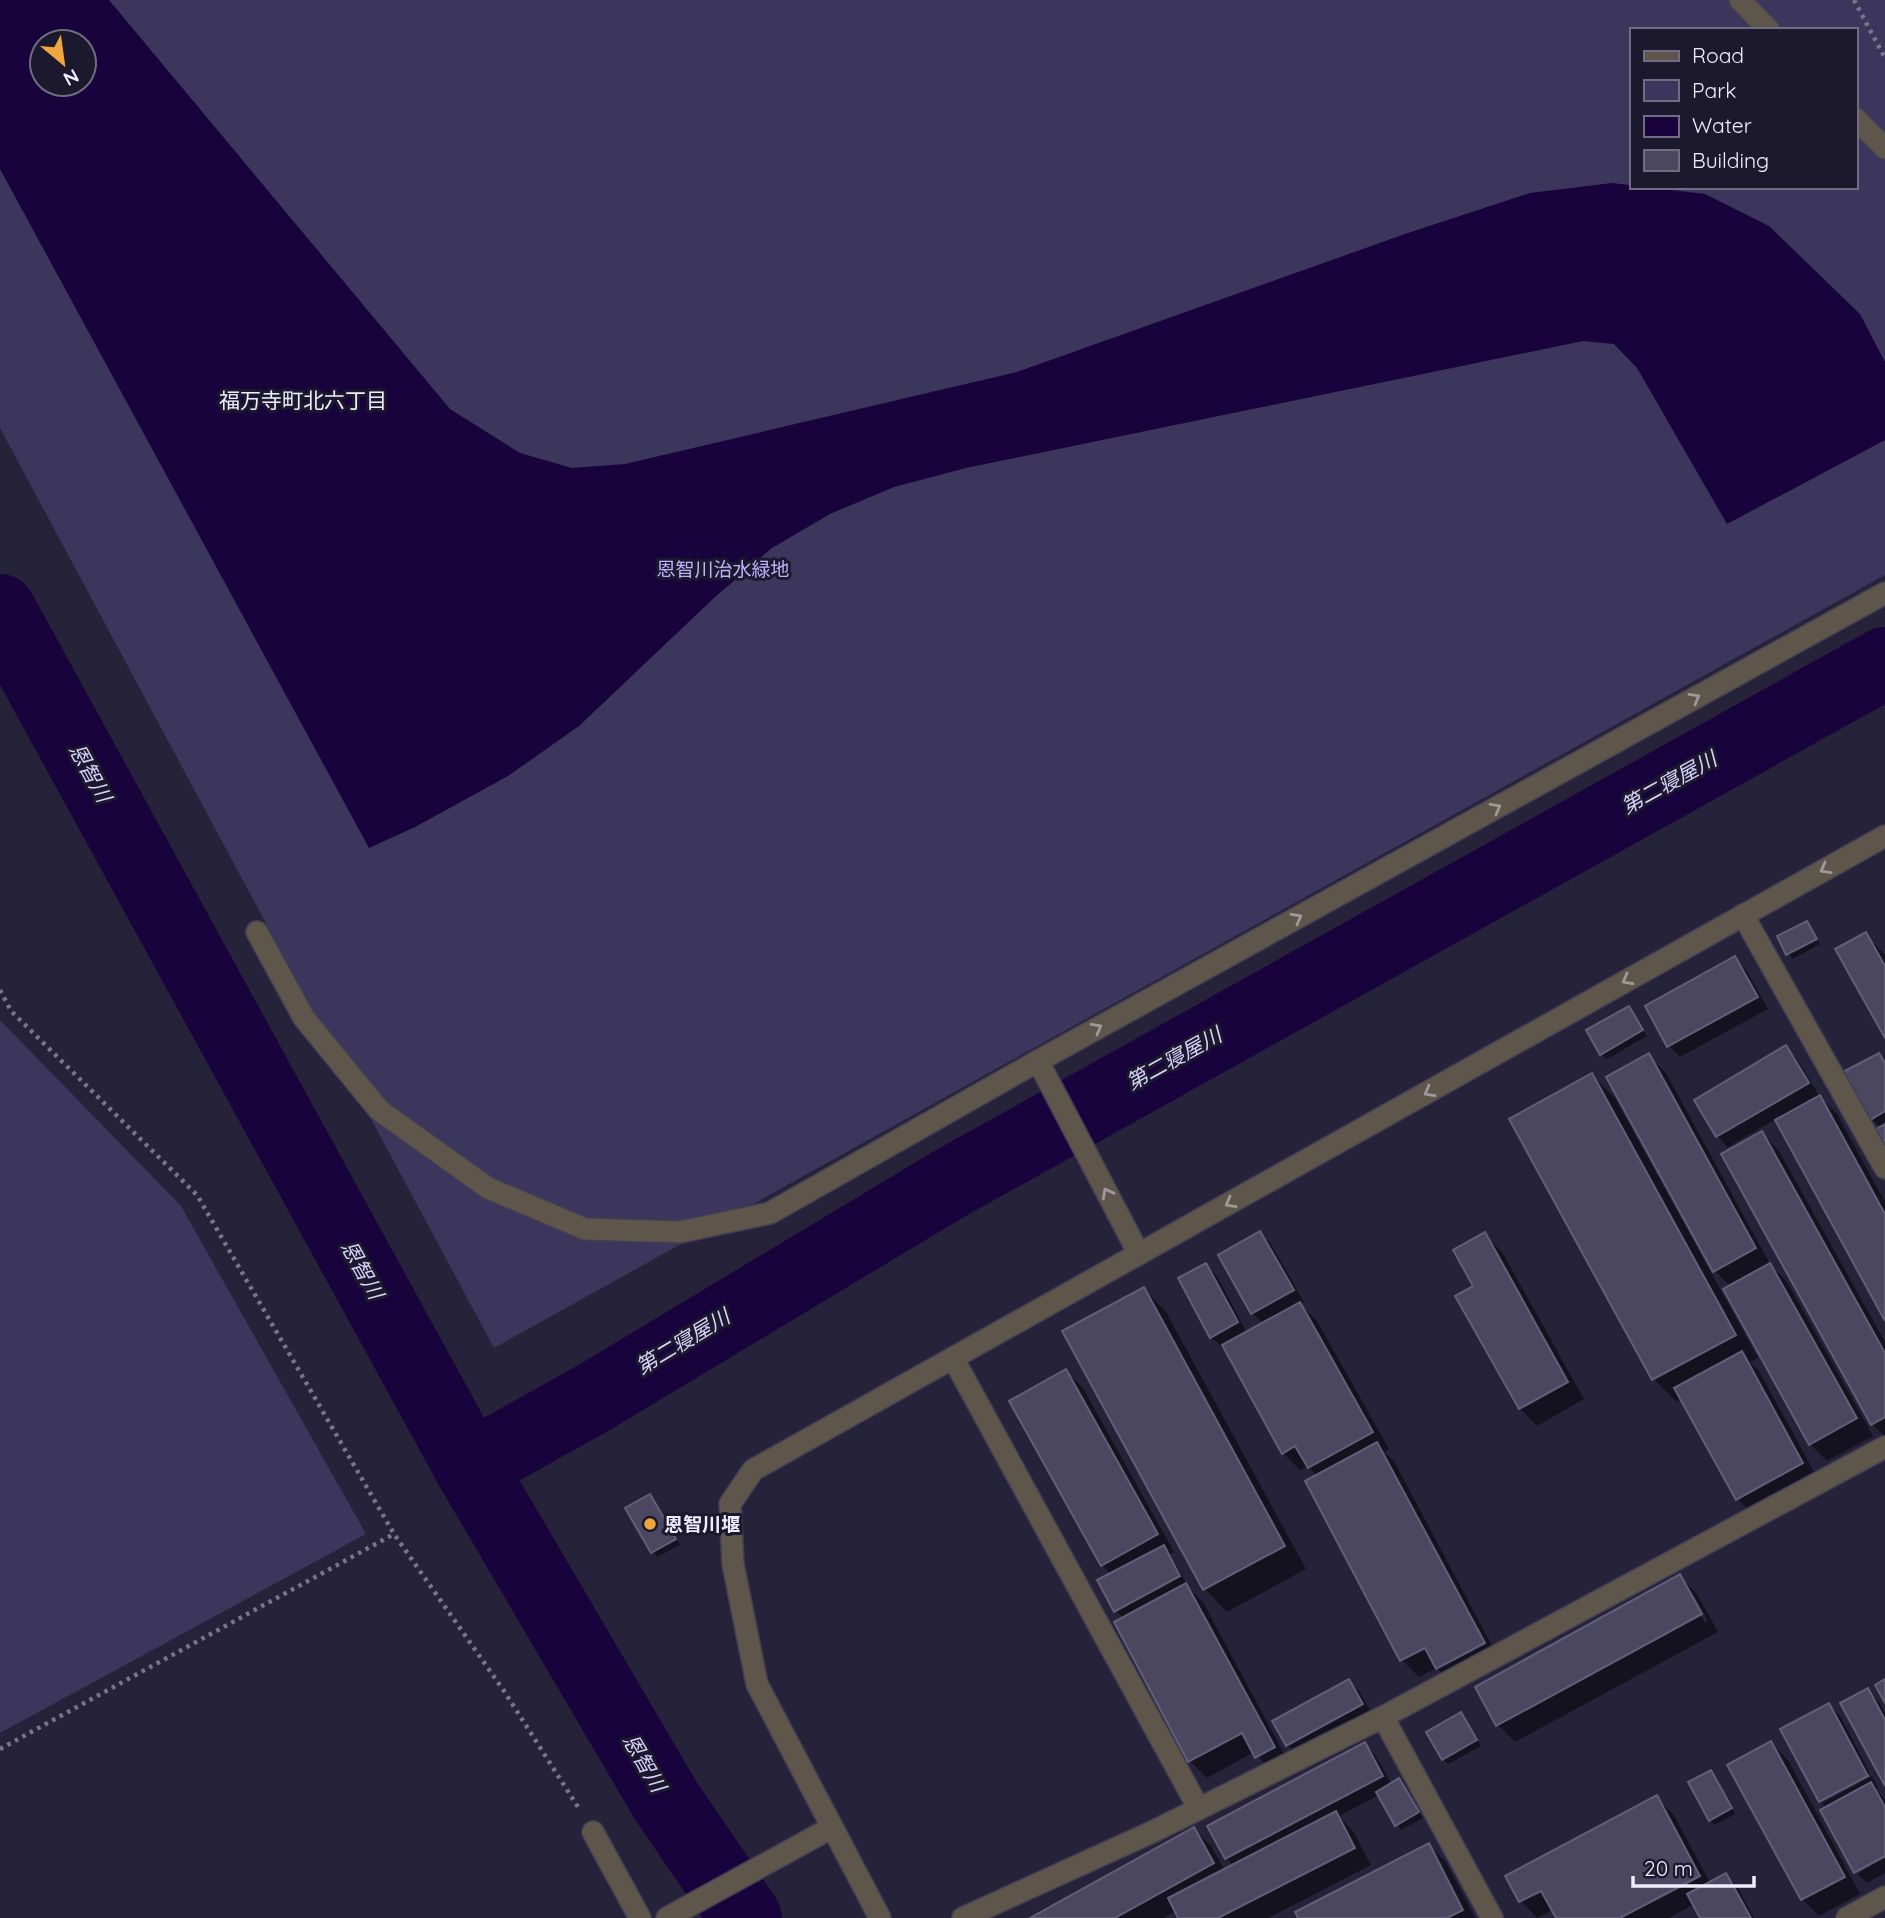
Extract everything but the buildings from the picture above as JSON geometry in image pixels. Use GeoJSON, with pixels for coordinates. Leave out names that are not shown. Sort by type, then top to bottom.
{"type":"FeatureCollection","features":[{"type":"Feature","properties":{"kind":"street"},"geometry":{"type":"LineString","coordinates":[[1740,0],[1767,28]]}},
{"type":"Feature","properties":{"kind":"street"},"geometry":{"type":"LineString","coordinates":[[1857,120],[1885,148]]}},
{"type":"Feature","properties":{"kind":"street"},"geometry":{"type":"LineString","coordinates":[[257,932],[304,1018],[379,1110],[488,1188],[585,1229],[680,1232],[770,1213],[1038,1061],[1885,593]]}},
{"type":"Feature","properties":{"kind":"street"},"geometry":{"type":"LineString","coordinates":[[880,1918],[757,1684],[733,1564],[730,1504],[752,1470],[1885,836]]}},
{"type":"Feature","properties":{"kind":"street"},"geometry":{"type":"LineString","coordinates":[[1743,915],[1885,1168]]}},
{"type":"Feature","properties":{"kind":"street"},"geometry":{"type":"LineString","coordinates":[[1038,1061],[1139,1254]]}},
{"type":"Feature","properties":{"kind":"street"},"geometry":{"type":"LineString","coordinates":[[953,1358],[1199,1809]]}},
{"type":"Feature","properties":{"kind":"street"},"geometry":{"type":"LineString","coordinates":[[962,1918],[1199,1809],[1382,1717],[1885,1447]]}},
{"type":"Feature","properties":{"kind":"street"},"geometry":{"type":"LineString","coordinates":[[1382,1717],[1492,1918]]}},
{"type":"Feature","properties":{"kind":"street"},"geometry":{"type":"LineString","coordinates":[[667,1918],[831,1828]]}},
{"type":"Feature","properties":{"kind":"street"},"geometry":{"type":"LineString","coordinates":[[593,1832],[640,1918]]}},
{"type":"Feature","properties":{"kind":"street"},"geometry":{"type":"LineString","coordinates":[[1847,1918],[1885,1897]]}},
{"type":"Feature","properties":{"kind":"path"},"geometry":{"type":"LineString","coordinates":[[1854,0],[1885,58]]}},
{"type":"Feature","properties":{"kind":"path"},"geometry":{"type":"LineString","coordinates":[[0,990],[12,1011],[197,1195],[394,1534],[504,1691],[593,1832]]}},
{"type":"Feature","properties":{"kind":"path"},"geometry":{"type":"LineString","coordinates":[[0,1749],[394,1534]]}},
{"type":"Feature","properties":{"kind":"green space","name":"恩智川治水緑地"},"geometry":{"type":"Polygon","coordinates":[[[0,0],[1885,0],[1885,575],[494,1348],[0,428],[0,0]]]}},
{"type":"Feature","properties":{"kind":"green space"},"geometry":{"type":"Polygon","coordinates":[[[0,1020],[181,1206],[366,1534],[0,1733],[0,1020]]]}},
{"type":"Feature","properties":{"kind":"water"},"geometry":{"type":"Polygon","coordinates":[[[0,0],[109,0],[450,409],[520,453],[572,468],[625,464],[1017,372],[1405,234],[1530,193],[1612,183],[1630,185],[1630,189],[1663,189],[1705,194],[1769,226],[1860,314],[1885,362],[1885,440],[1727,524],[1637,368],[1614,344],[1583,341],[966,468],[894,487],[830,514],[772,548],[715,597],[579,726],[508,776],[415,827],[369,848],[0,169],[0,0]]]}},
{"type":"Feature","properties":{"kind":"waterway","name":"恩智川"},"geometry":{"type":"LineString","coordinates":[[0,610],[470,1467],[666,1801],[746,1918]]}},
{"type":"Feature","properties":{"kind":"waterway","name":"第二寝屋川"},"geometry":{"type":"LineString","coordinates":[[470,1467],[595,1397],[949,1184],[1885,663]]}},
{"type":"Feature","properties":{"kind":"place","name":"恩智川堰"},"geometry":{"type":"Point","coordinates":[650,1524]}},
{"type":"Feature","properties":{"kind":"district","name":"福万寺町北六丁目"},"geometry":{"type":"Point","coordinates":[303,401]}}]}
